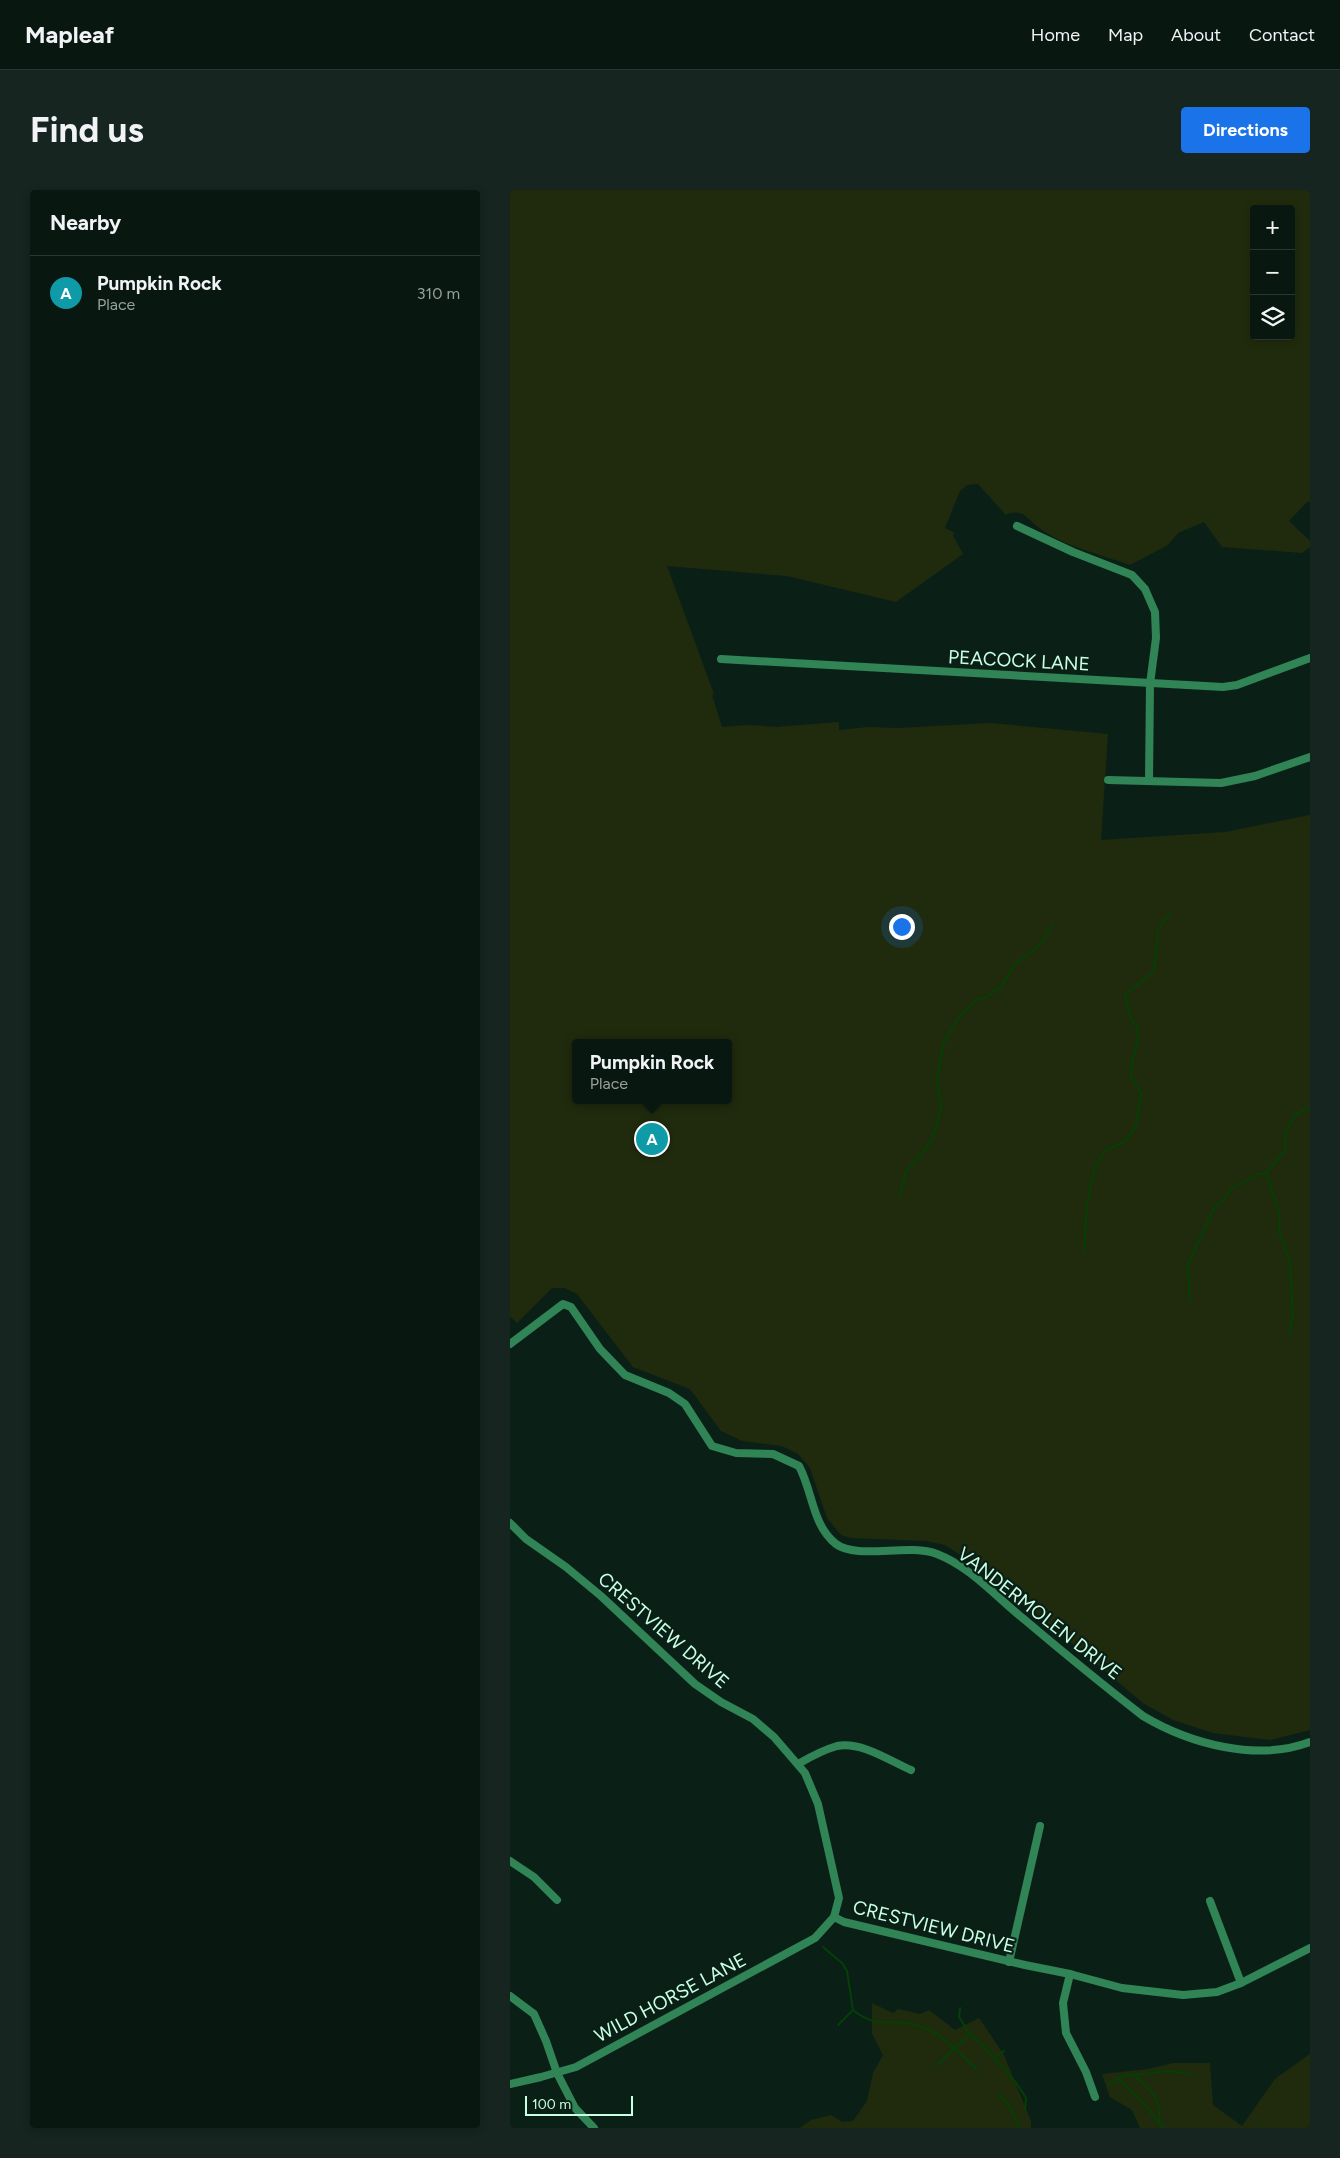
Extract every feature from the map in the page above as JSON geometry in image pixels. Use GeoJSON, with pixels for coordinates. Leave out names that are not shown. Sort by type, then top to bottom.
{"type":"FeatureCollection","features":[{"type":"Feature","properties":{"kind":"street"},"geometry":{"type":"LineString","coordinates":[[1017,526],[1073,552],[1132,574],[1145,589],[1155,612],[1156,638],[1150,684],[1149,781]]}},
{"type":"Feature","properties":{"kind":"street","name":"PEACOCK LANE"},"geometry":{"type":"LineString","coordinates":[[720,659],[1150,684],[1230,686],[1310,658]]}},
{"type":"Feature","properties":{"kind":"street"},"geometry":{"type":"LineString","coordinates":[[1108,780],[1220,783],[1255,776],[1310,757]]}},
{"type":"Feature","properties":{"kind":"street","name":"VANDERMOLEN DRIVE"},"geometry":{"type":"LineString","coordinates":[[510,1344],[563,1304],[571,1307],[600,1349],[616,1368],[625,1375],[670,1393],[685,1404],[712,1446],[736,1453],[773,1454],[799,1466],[821,1527],[827,1536],[844,1549],[922,1550],[950,1560],[989,1588],[1143,1716],[1170,1731],[1212,1744],[1243,1749],[1273,1750],[1310,1742]]}},
{"type":"Feature","properties":{"kind":"street","name":"CRESTVIEW DRIVE"},"geometry":{"type":"LineString","coordinates":[[510,1524],[526,1539],[566,1566],[601,1596],[695,1684],[721,1702],[753,1719],[774,1737],[798,1764],[805,1773],[818,1804],[839,1898],[834,1917],[844,1922],[1009,1962],[1070,1974],[1122,1988],[1183,1994],[1217,1992],[1241,1983],[1310,1948]]}},
{"type":"Feature","properties":{"kind":"street"},"geometry":{"type":"LineString","coordinates":[[798,1764],[819,1753],[839,1746],[861,1748],[911,1770]]}},
{"type":"Feature","properties":{"kind":"street"},"geometry":{"type":"LineString","coordinates":[[1009,1962],[1040,1826]]}},
{"type":"Feature","properties":{"kind":"street"},"geometry":{"type":"LineString","coordinates":[[510,1861],[534,1877],[557,1900]]}},
{"type":"Feature","properties":{"kind":"street"},"geometry":{"type":"LineString","coordinates":[[1210,1901],[1241,1983]]}},
{"type":"Feature","properties":{"kind":"street","name":"WILD HORSE LANE"},"geometry":{"type":"LineString","coordinates":[[510,2084],[576,2067],[815,1938],[834,1917]]}},
{"type":"Feature","properties":{"kind":"street"},"geometry":{"type":"LineString","coordinates":[[1070,1974],[1063,2003],[1066,2033],[1086,2072],[1096,2097]]}},
{"type":"Feature","properties":{"kind":"street"},"geometry":{"type":"LineString","coordinates":[[510,1996],[534,2014],[557,2072],[575,2108],[594,2128]]}},
{"type":"Feature","properties":{"kind":"green space"},"geometry":{"type":"Polygon","coordinates":[[[510,190],[1310,190],[1310,502],[1308,501],[1289,521],[1310,541],[1310,547],[1302,553],[1222,547],[1204,522],[1178,533],[1168,545],[1130,565],[1062,541],[1042,530],[1022,514],[1012,513],[1006,515],[978,484],[967,485],[960,491],[945,528],[955,533],[953,535],[963,554],[896,602],[787,576],[667,566],[714,694],[712,695],[722,727],[748,725],[777,727],[839,722],[839,730],[868,727],[898,728],[990,723],[1108,734],[1101,840],[1225,832],[1310,815],[1310,1730],[1270,1740],[1213,1733],[1173,1720],[1143,1703],[988,1573],[945,1545],[926,1541],[851,1538],[841,1535],[827,1518],[810,1468],[798,1454],[782,1446],[742,1441],[721,1431],[690,1389],[633,1367],[577,1294],[565,1288],[552,1288],[517,1323],[510,1316],[510,190]]]}},
{"type":"Feature","properties":{"kind":"green space"},"geometry":{"type":"Polygon","coordinates":[[[872,2003],[893,2013],[898,2009],[920,2014],[929,2010],[955,2030],[979,2018],[1004,2055],[1031,2121],[1031,2128],[800,2128],[811,2120],[831,2115],[842,2122],[853,2121],[867,2101],[873,2073],[883,2055],[872,2034],[872,2003]]]}},
{"type":"Feature","properties":{"kind":"green space"},"geometry":{"type":"Polygon","coordinates":[[[1310,2054],[1310,2128],[1140,2128],[1132,2110],[1110,2097],[1102,2074],[1149,2069],[1173,2063],[1210,2063],[1213,2105],[1242,2126],[1275,2079],[1310,2054]]]}},
{"type":"Feature","properties":{"kind":"waterway"},"geometry":{"type":"LineString","coordinates":[[1084,1252],[1087,1204],[1095,1167],[1106,1150],[1126,1141],[1136,1126],[1141,1094],[1131,1077],[1132,1063],[1138,1039],[1137,1027],[1131,1019],[1125,995],[1154,971],[1158,929],[1170,913]]}},
{"type":"Feature","properties":{"kind":"waterway"},"geometry":{"type":"LineString","coordinates":[[900,1195],[906,1172],[931,1142],[941,1109],[937,1080],[943,1044],[959,1017],[977,1000],[985,998],[1001,987],[1014,965],[1041,944],[1052,925]]}},
{"type":"Feature","properties":{"kind":"waterway"},"geometry":{"type":"LineString","coordinates":[[1190,1300],[1187,1266],[1214,1208],[1231,1189],[1258,1174],[1266,1173],[1285,1150],[1286,1131],[1296,1114],[1310,1108]]}},
{"type":"Feature","properties":{"kind":"waterway"},"geometry":{"type":"LineString","coordinates":[[1266,1173],[1280,1215],[1279,1232],[1290,1262],[1293,1315],[1289,1336]]}},
{"type":"Feature","properties":{"kind":"waterway"},"geometry":{"type":"LineString","coordinates":[[823,1947],[842,1963],[847,1971],[853,2010],[869,2020],[911,2024],[930,2030],[947,2042],[977,2070]]}},
{"type":"Feature","properties":{"kind":"waterway"},"geometry":{"type":"LineString","coordinates":[[960,2008],[959,2017],[969,2033],[981,2043],[1017,2084],[1026,2098],[1025,2110]]}},
{"type":"Feature","properties":{"kind":"waterway"},"geometry":{"type":"LineString","coordinates":[[838,2025],[853,2010]]}},
{"type":"Feature","properties":{"kind":"waterway"},"geometry":{"type":"LineString","coordinates":[[937,2065],[970,2034]]}},
{"type":"Feature","properties":{"kind":"waterway"},"geometry":{"type":"LineString","coordinates":[[994,2058],[1004,2051]]}},
{"type":"Feature","properties":{"kind":"waterway"},"geometry":{"type":"LineString","coordinates":[[1135,2075],[1168,2071],[1192,2074]]}},
{"type":"Feature","properties":{"kind":"waterway"},"geometry":{"type":"LineString","coordinates":[[1109,2084],[1124,2076],[1134,2075],[1151,2091],[1157,2101],[1159,2123],[1164,2128]]}},
{"type":"Feature","properties":{"kind":"waterway"},"geometry":{"type":"LineString","coordinates":[[1119,2079],[1140,2099],[1159,2123]]}},
{"type":"Feature","properties":{"kind":"waterway"},"geometry":{"type":"LineString","coordinates":[[999,2094],[1012,2110],[1019,2128]]}},
{"type":"Feature","properties":{"kind":"place","name":"Pumpkin Rock"},"geometry":{"type":"Point","coordinates":[652,1139]}}]}
